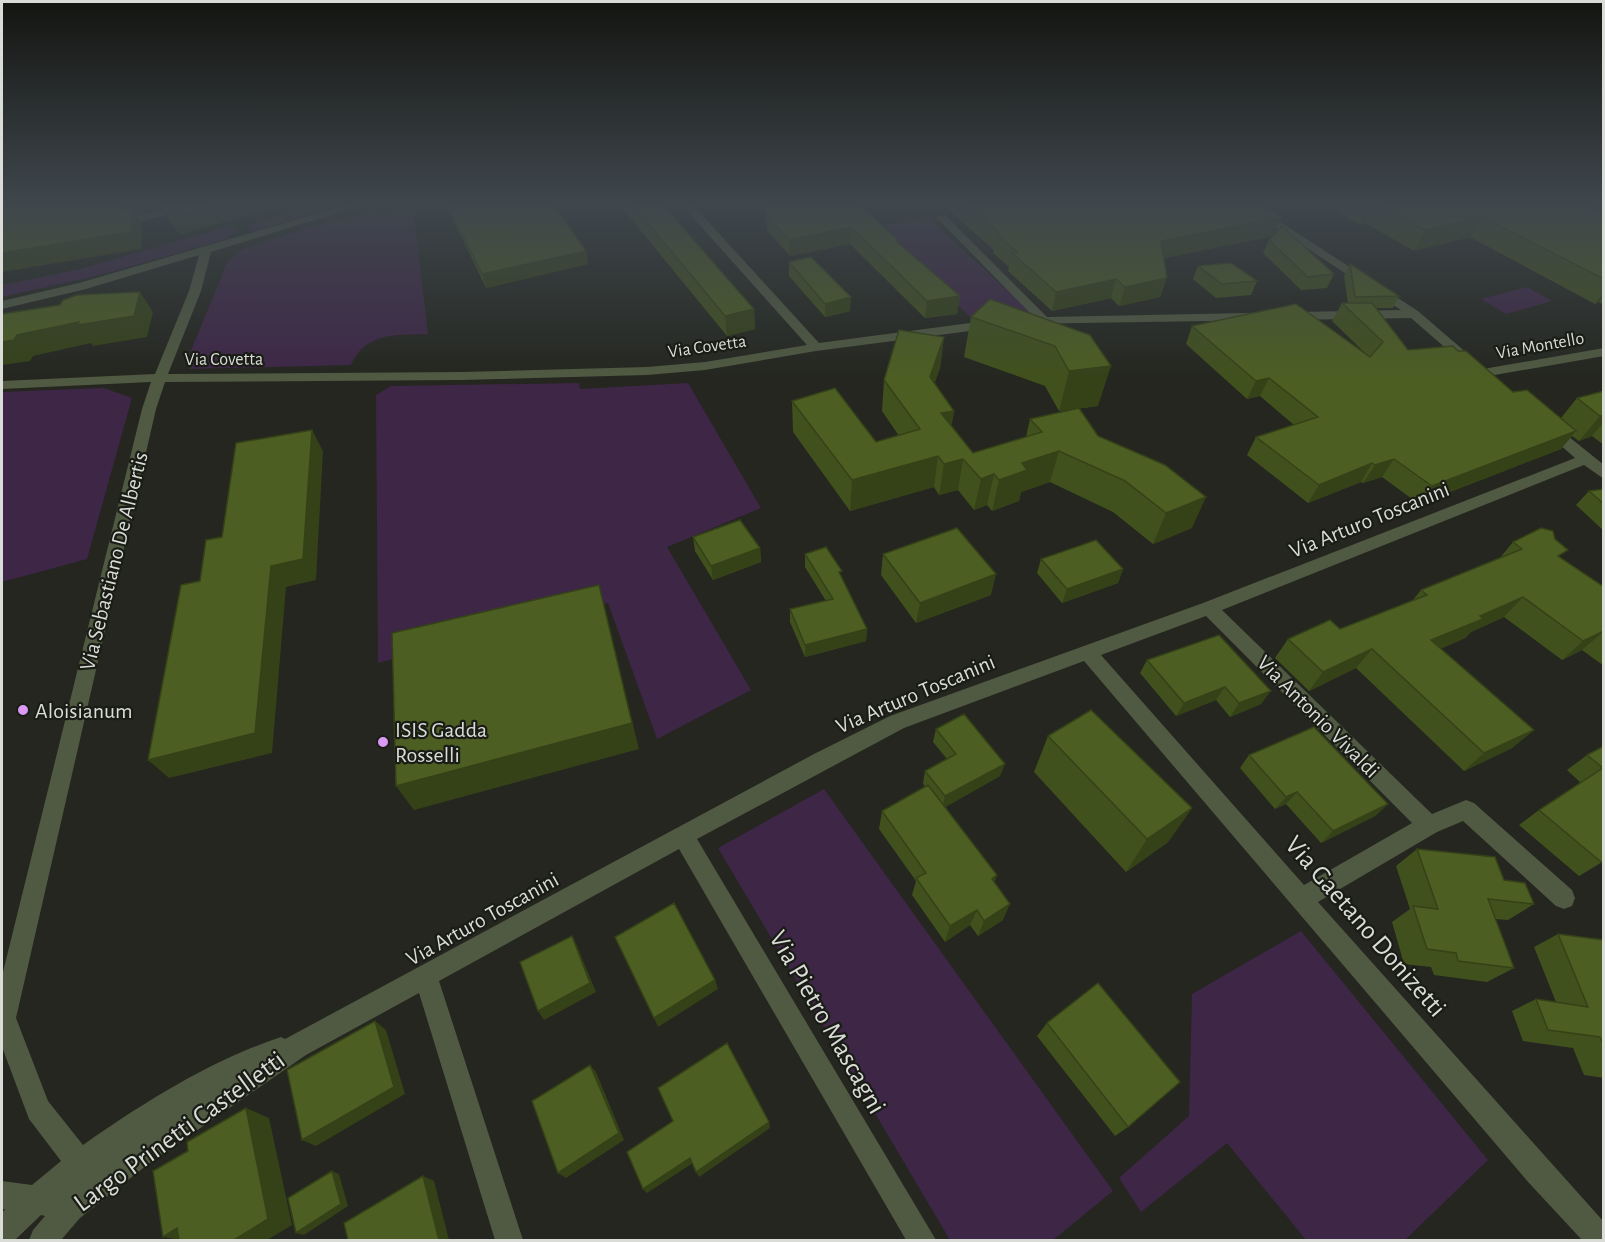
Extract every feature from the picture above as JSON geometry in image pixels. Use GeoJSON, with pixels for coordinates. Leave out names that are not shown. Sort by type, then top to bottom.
{"type":"FeatureCollection","features":[{"type":"Feature","properties":{"kind":"street"},"geometry":{"type":"LineString","coordinates":[[2,305],[82,286],[165,262]]}},
{"type":"Feature","properties":{"kind":"street","name":"Via Sebastiano De Albertis"},"geometry":{"type":"LineString","coordinates":[[96,1188],[81,1164],[38,1110],[2,1020],[158,378],[204,262]]}},
{"type":"Feature","properties":{"kind":"street"},"geometry":{"type":"LineString","coordinates":[[739,262],[816,347]]}},
{"type":"Feature","properties":{"kind":"street"},"geometry":{"type":"LineString","coordinates":[[986,262],[1042,318]]}},
{"type":"Feature","properties":{"kind":"street"},"geometry":{"type":"LineString","coordinates":[[1334,262],[1414,314],[1502,388]]}},
{"type":"Feature","properties":{"kind":"street","name":"Via Covetta"},"geometry":{"type":"LineString","coordinates":[[2,385],[158,378],[461,376],[647,371],[705,366],[816,347],[1042,318],[1414,314]]}},
{"type":"Feature","properties":{"kind":"street","name":"Via Montello"},"geometry":{"type":"LineString","coordinates":[[1483,373],[1604,352]]}},
{"type":"Feature","properties":{"kind":"street"},"geometry":{"type":"LineString","coordinates":[[1538,418],[1604,474]]}},
{"type":"Feature","properties":{"kind":"street","name":"Via Arturo Toscanini"},"geometry":{"type":"LineString","coordinates":[[297,1046],[683,835],[897,722],[1086,651],[1209,608],[1586,459]]}},
{"type":"Feature","properties":{"kind":"street","name":"Via Antonio Vivaldi"},"geometry":{"type":"LineString","coordinates":[[1209,608],[1429,825]]}},
{"type":"Feature","properties":{"kind":"street","name":"Via Gaetano Donizetti"},"geometry":{"type":"LineString","coordinates":[[1086,651],[1303,898],[1539,1173],[1601,1240]]}},
{"type":"Feature","properties":{"kind":"street"},"geometry":{"type":"LineString","coordinates":[[1303,898],[1429,825],[1466,810],[1564,898]]}},
{"type":"Feature","properties":{"kind":"street","name":"Via Pietro Mascagni"},"geometry":{"type":"LineString","coordinates":[[683,835],[922,1240]]}},
{"type":"Feature","properties":{"kind":"street"},"geometry":{"type":"LineString","coordinates":[[426,977],[509,1240]]}},
{"type":"Feature","properties":{"kind":"street","name":"Largo Prinetti Castelletti"},"geometry":{"type":"LineString","coordinates":[[2,1233],[34,1199],[113,1140],[202,1083],[256,1057],[297,1046]]}},
{"type":"Feature","properties":{"kind":"street","name":"Largo Prinetti Castelletti"},"geometry":{"type":"LineString","coordinates":[[43,1240],[70,1208],[137,1155],[297,1046]]}},
{"type":"Feature","properties":{"kind":"street"},"geometry":{"type":"LineString","coordinates":[[2,1195],[34,1199],[70,1208]]}},
{"type":"Feature","properties":{"kind":"shaded area"},"geometry":{"type":"Polygon","coordinates":[[[105,262],[146,262],[100,275],[2,297],[2,285],[105,262]]]}},
{"type":"Feature","properties":{"kind":"shaded area"},"geometry":{"type":"Polygon","coordinates":[[[228,262],[419,262],[428,334],[383,337],[373,341],[357,354],[351,365],[190,369],[187,360],[228,262]]]}},
{"type":"Feature","properties":{"kind":"shaded area"},"geometry":{"type":"Polygon","coordinates":[[[914,262],[976,262],[1030,311],[1026,314],[973,320],[914,262]]]}},
{"type":"Feature","properties":{"kind":"shaded area"},"geometry":{"type":"Polygon","coordinates":[[[1527,287],[1552,301],[1506,314],[1481,299],[1527,287]]]}},
{"type":"Feature","properties":{"kind":"shaded area"},"geometry":{"type":"Polygon","coordinates":[[[579,383],[580,389],[688,383],[761,508],[667,547],[751,690],[657,739],[608,603],[378,663],[376,395],[391,386],[579,383]]]}},
{"type":"Feature","properties":{"kind":"shaded area","name":"Aloisianum"},"geometry":{"type":"Polygon","coordinates":[[[104,388],[132,398],[87,559],[2,582],[2,392],[104,388]]]}},
{"type":"Feature","properties":{"kind":"shaded area"},"geometry":{"type":"Polygon","coordinates":[[[824,789],[1113,1191],[1053,1240],[950,1240],[718,848],[824,789]]]}},
{"type":"Feature","properties":{"kind":"shaded area"},"geometry":{"type":"Polygon","coordinates":[[[1301,931],[1488,1160],[1405,1240],[1306,1240],[1227,1143],[1141,1212],[1119,1178],[1189,1116],[1192,994],[1301,931]]]}},
{"type":"Feature","properties":{"kind":"building"},"geometry":{"type":"Polygon","coordinates":[[[476,262],[536,262],[482,274],[476,262]]]}},
{"type":"Feature","properties":{"kind":"building"},"geometry":{"type":"Polygon","coordinates":[[[680,262],[713,262],[754,309],[725,316],[680,262]]]}},
{"type":"Feature","properties":{"kind":"building"},"geometry":{"type":"Polygon","coordinates":[[[789,262],[816,262],[851,297],[825,304],[789,262]]]}},
{"type":"Feature","properties":{"kind":"building"},"geometry":{"type":"Polygon","coordinates":[[[887,262],[920,262],[960,296],[927,301],[887,262]]]}},
{"type":"Feature","properties":{"kind":"building"},"geometry":{"type":"Polygon","coordinates":[[[1022,262],[1164,262],[1167,278],[1125,287],[1116,279],[1056,292],[1022,262]]]}},
{"type":"Feature","properties":{"kind":"building"},"geometry":{"type":"Polygon","coordinates":[[[1292,262],[1321,262],[1334,274],[1308,277],[1292,262]]]}},
{"type":"Feature","properties":{"kind":"building"},"geometry":{"type":"Polygon","coordinates":[[[1570,262],[1604,262],[1604,279],[1570,262]]]}},
{"type":"Feature","properties":{"kind":"building"},"geometry":{"type":"Polygon","coordinates":[[[1231,263],[1257,281],[1222,284],[1198,266],[1231,263]]]}},
{"type":"Feature","properties":{"kind":"building"},"geometry":{"type":"Polygon","coordinates":[[[1350,264],[1399,296],[1355,297],[1350,264]]]}},
{"type":"Feature","properties":{"kind":"building"},"geometry":{"type":"Polygon","coordinates":[[[140,292],[134,316],[78,325],[79,322],[17,335],[14,340],[2,342],[2,314],[60,305],[63,300],[77,295],[140,292]]]}},
{"type":"Feature","properties":{"kind":"building"},"geometry":{"type":"Polygon","coordinates":[[[990,299],[1090,335],[1111,366],[1069,371],[1055,346],[971,317],[990,299]]]}},
{"type":"Feature","properties":{"kind":"building"},"geometry":{"type":"Polygon","coordinates":[[[1342,303],[1372,303],[1408,350],[1453,346],[1458,351],[1466,351],[1513,392],[1527,390],[1576,431],[1432,486],[1394,459],[1375,465],[1372,463],[1319,485],[1256,437],[1318,417],[1269,378],[1256,381],[1192,326],[1296,304],[1370,357],[1383,342],[1342,303]]]}},
{"type":"Feature","properties":{"kind":"building"},"geometry":{"type":"Polygon","coordinates":[[[899,330],[944,337],[930,377],[954,411],[941,413],[973,453],[1042,432],[1030,419],[1079,408],[1098,436],[1165,465],[1206,497],[1166,513],[1125,481],[1059,451],[1022,463],[1027,470],[999,480],[994,474],[981,479],[963,459],[944,464],[938,456],[852,480],[792,401],[835,388],[876,442],[920,429],[884,380],[899,330]]]}},
{"type":"Feature","properties":{"kind":"building"},"geometry":{"type":"Polygon","coordinates":[[[1604,391],[1604,415],[1600,416],[1577,398],[1604,391]]]}},
{"type":"Feature","properties":{"kind":"building"},"geometry":{"type":"Polygon","coordinates":[[[312,430],[303,559],[271,566],[255,733],[148,760],[181,585],[200,581],[206,540],[222,537],[236,443],[312,430]]]}},
{"type":"Feature","properties":{"kind":"building"},"geometry":{"type":"Polygon","coordinates":[[[1604,489],[1604,504],[1589,491],[1604,489]]]}},
{"type":"Feature","properties":{"kind":"building"},"geometry":{"type":"Polygon","coordinates":[[[740,520],[760,548],[711,566],[693,537],[740,520]]]}},
{"type":"Feature","properties":{"kind":"building"},"geometry":{"type":"Polygon","coordinates":[[[957,528],[996,574],[920,603],[883,554],[957,528]]]}},
{"type":"Feature","properties":{"kind":"building"},"geometry":{"type":"Polygon","coordinates":[[[1541,528],[1553,531],[1555,539],[1568,550],[1558,556],[1604,587],[1604,631],[1583,641],[1523,597],[1480,616],[1483,619],[1431,640],[1534,730],[1484,753],[1372,649],[1323,672],[1288,639],[1330,620],[1340,629],[1427,595],[1421,590],[1522,549],[1513,542],[1541,528]]]}},
{"type":"Feature","properties":{"kind":"building"},"geometry":{"type":"Polygon","coordinates":[[[1096,540],[1123,569],[1067,589],[1041,559],[1096,540]]]}},
{"type":"Feature","properties":{"kind":"building"},"geometry":{"type":"Polygon","coordinates":[[[826,547],[842,571],[839,572],[867,629],[805,645],[790,609],[833,599],[805,554],[826,547]]]}},
{"type":"Feature","properties":{"kind":"building"},"geometry":{"type":"Polygon","coordinates":[[[599,585],[632,723],[396,786],[392,633],[599,585]]]}},
{"type":"Feature","properties":{"kind":"building"},"geometry":{"type":"Polygon","coordinates":[[[1219,635],[1271,691],[1239,703],[1225,687],[1184,703],[1147,660],[1219,635]]]}},
{"type":"Feature","properties":{"kind":"building"},"geometry":{"type":"Polygon","coordinates":[[[1091,710],[1192,808],[1147,839],[1048,736],[1091,710]]]}},
{"type":"Feature","properties":{"kind":"building"},"geometry":{"type":"Polygon","coordinates":[[[964,714],[1005,764],[945,796],[925,771],[956,754],[936,729],[964,714]]]}},
{"type":"Feature","properties":{"kind":"building"},"geometry":{"type":"Polygon","coordinates":[[[1314,727],[1388,804],[1333,831],[1297,792],[1286,797],[1249,755],[1314,727]]]}},
{"type":"Feature","properties":{"kind":"building"},"geometry":{"type":"Polygon","coordinates":[[[1604,746],[1604,861],[1601,862],[1539,810],[1603,768],[1587,755],[1604,746]]]}},
{"type":"Feature","properties":{"kind":"building"},"geometry":{"type":"Polygon","coordinates":[[[928,785],[997,875],[992,879],[1010,904],[984,921],[977,910],[950,926],[916,878],[926,873],[882,811],[928,785]]]}},
{"type":"Feature","properties":{"kind":"building"},"geometry":{"type":"Polygon","coordinates":[[[1417,849],[1495,857],[1504,880],[1525,883],[1534,904],[1488,899],[1514,968],[1458,961],[1456,953],[1427,949],[1413,906],[1438,909],[1417,849]]]}},
{"type":"Feature","properties":{"kind":"building"},"geometry":{"type":"Polygon","coordinates":[[[674,903],[715,980],[654,1018],[615,937],[674,903]]]}},
{"type":"Feature","properties":{"kind":"building"},"geometry":{"type":"Polygon","coordinates":[[[1558,934],[1604,940],[1604,1046],[1600,1037],[1548,1030],[1536,999],[1588,1007],[1558,934]]]}},
{"type":"Feature","properties":{"kind":"building"},"geometry":{"type":"Polygon","coordinates":[[[572,936],[590,983],[538,1011],[520,962],[572,936]]]}},
{"type":"Feature","properties":{"kind":"building"},"geometry":{"type":"Polygon","coordinates":[[[1098,983],[1180,1082],[1128,1127],[1047,1023],[1098,983]]]}},
{"type":"Feature","properties":{"kind":"building"},"geometry":{"type":"Polygon","coordinates":[[[375,1021],[394,1087],[302,1140],[287,1070],[375,1021]]]}},
{"type":"Feature","properties":{"kind":"building"},"geometry":{"type":"Polygon","coordinates":[[[727,1043],[769,1122],[696,1172],[690,1158],[643,1189],[627,1152],[673,1121],[658,1088],[727,1043]]]}},
{"type":"Feature","properties":{"kind":"building"},"geometry":{"type":"Polygon","coordinates":[[[590,1065],[619,1133],[558,1173],[532,1101],[590,1065]]]}},
{"type":"Feature","properties":{"kind":"building"},"geometry":{"type":"Polygon","coordinates":[[[246,1108],[268,1219],[234,1240],[179,1240],[177,1228],[163,1237],[153,1171],[188,1151],[187,1142],[246,1108]]]}},
{"type":"Feature","properties":{"kind":"building"},"geometry":{"type":"Polygon","coordinates":[[[332,1171],[341,1204],[296,1233],[288,1198],[332,1171]]]}},
{"type":"Feature","properties":{"kind":"building"},"geometry":{"type":"Polygon","coordinates":[[[423,1176],[439,1240],[348,1240],[344,1223],[423,1176]]]}},
{"type":"Feature","properties":{"kind":"place","name":"Aloisianum"},"geometry":{"type":"Point","coordinates":[23,710]}},
{"type":"Feature","properties":{"kind":"place","name":"ISIS Gadda Rosselli"},"geometry":{"type":"Point","coordinates":[383,742]}}]}
